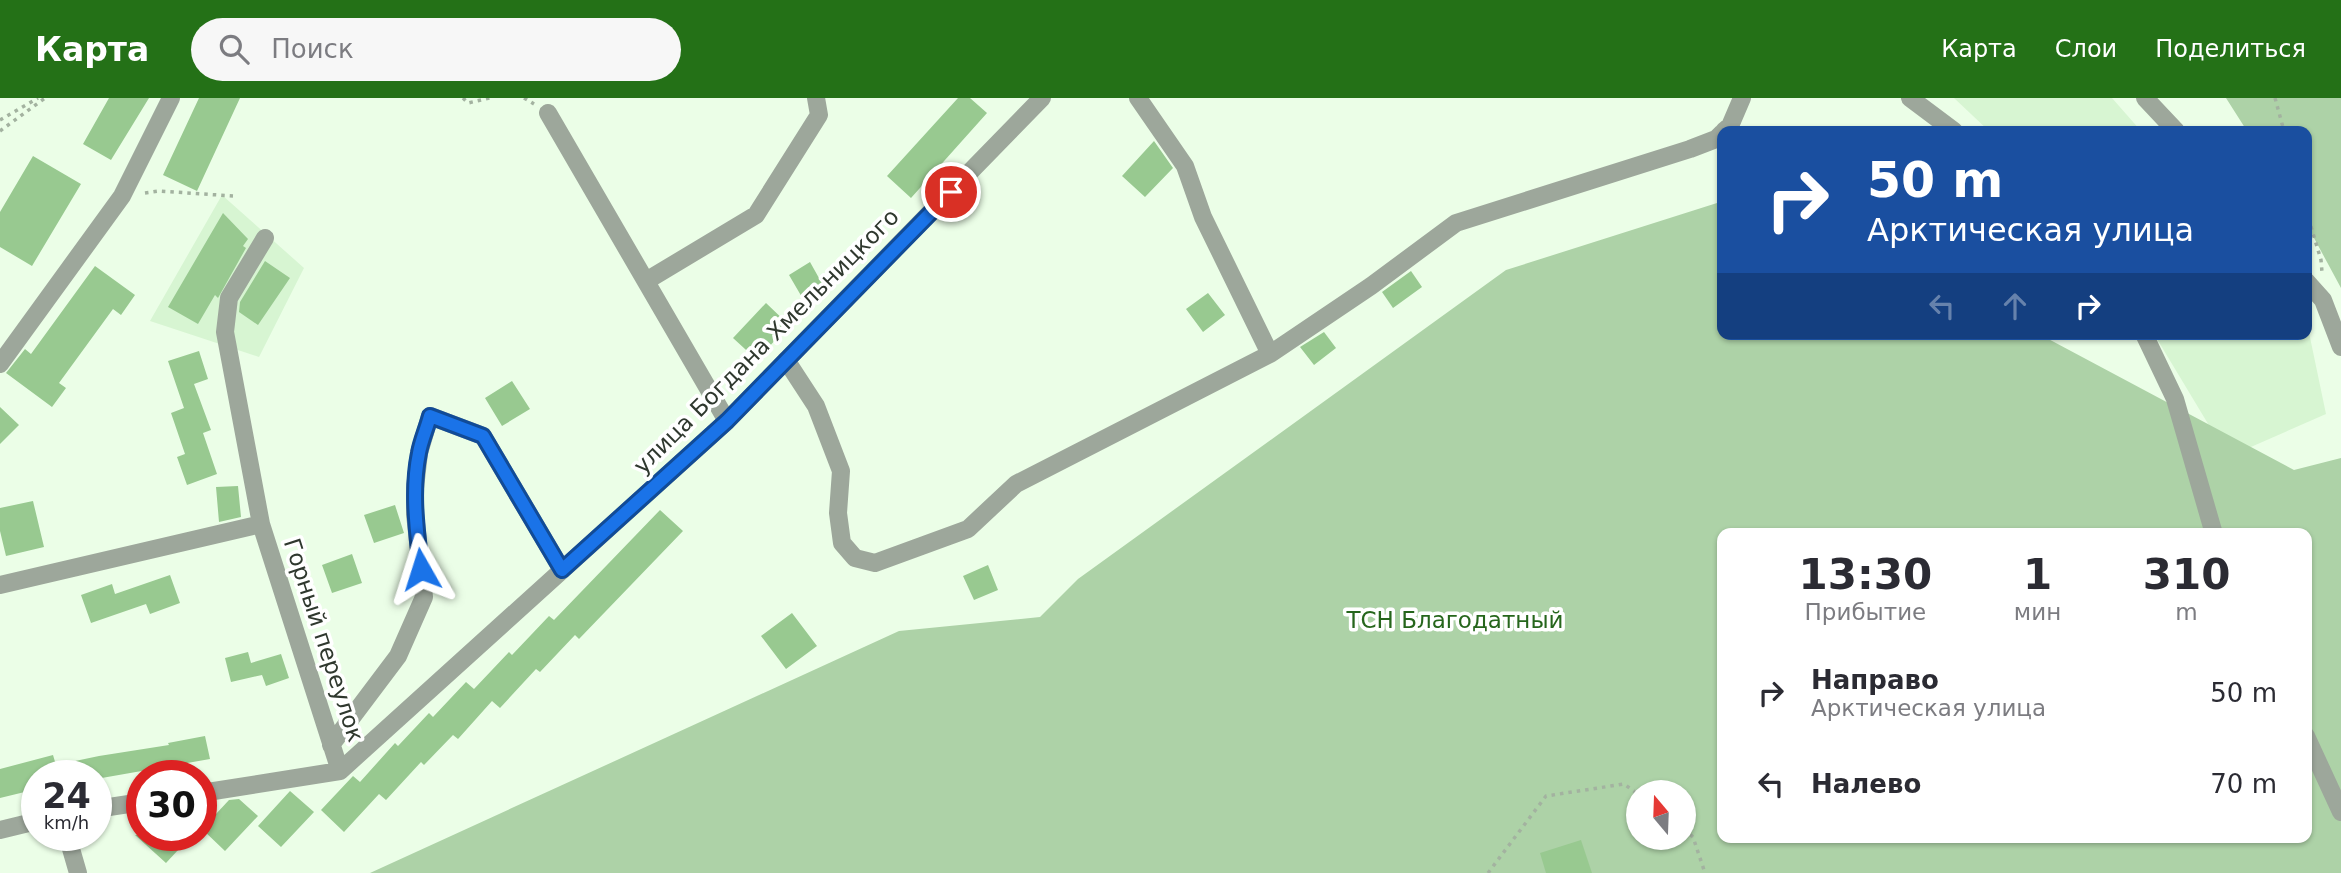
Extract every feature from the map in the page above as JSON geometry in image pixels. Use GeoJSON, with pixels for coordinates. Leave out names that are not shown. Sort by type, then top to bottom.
{"type":"FeatureCollection","features":[{"type":"Feature","properties":{"kind":"street"},"geometry":{"type":"LineString","coordinates":[[0,364],[122,196],[171,98]]}},
{"type":"Feature","properties":{"kind":"street"},"geometry":{"type":"LineString","coordinates":[[646,281],[756,215],[819,116],[816,98]]}},
{"type":"Feature","properties":{"kind":"street","name":"улица Богдана Хмельницкого"},"geometry":{"type":"LineString","coordinates":[[340,771],[727,421],[1042,98]]}},
{"type":"Feature","properties":{"kind":"street"},"geometry":{"type":"LineString","coordinates":[[1138,98],[1185,166],[1203,216],[1270,354]]}},
{"type":"Feature","properties":{"kind":"street"},"geometry":{"type":"LineString","coordinates":[[1729,126],[1742,98]]}},
{"type":"Feature","properties":{"kind":"street"},"geometry":{"type":"LineString","coordinates":[[1910,98],[1947,126]]}},
{"type":"Feature","properties":{"kind":"street"},"geometry":{"type":"LineString","coordinates":[[2145,98],[2171,126]]}},
{"type":"Feature","properties":{"kind":"street"},"geometry":{"type":"LineString","coordinates":[[548,113],[727,421]]}},
{"type":"Feature","properties":{"kind":"street"},"geometry":{"type":"LineString","coordinates":[[786,360],[816,406],[841,471],[838,513],[842,543],[855,558],[875,563],[968,528],[1016,484],[1270,354],[1371,286],[1456,223],[1717,138]]}},
{"type":"Feature","properties":{"kind":"street","name":"Горный переулок"},"geometry":{"type":"LineString","coordinates":[[265,238],[229,298],[225,332],[261,524],[340,771]]}},
{"type":"Feature","properties":{"kind":"street"},"geometry":{"type":"LineString","coordinates":[[2312,288],[2323,300],[2341,347]]}},
{"type":"Feature","properties":{"kind":"street"},"geometry":{"type":"LineString","coordinates":[[2147,340],[2175,399],[2212,528]]}},
{"type":"Feature","properties":{"kind":"street"},"geometry":{"type":"LineString","coordinates":[[331,745],[398,656],[424,597],[415,514],[415,488],[419,453],[430,416],[483,436],[562,570]]}},
{"type":"Feature","properties":{"kind":"street"},"geometry":{"type":"LineString","coordinates":[[0,585],[261,524]]}},
{"type":"Feature","properties":{"kind":"street"},"geometry":{"type":"LineString","coordinates":[[2312,749],[2341,812]]}},
{"type":"Feature","properties":{"kind":"street"},"geometry":{"type":"LineString","coordinates":[[217,790],[340,771]]}},
{"type":"Feature","properties":{"kind":"street"},"geometry":{"type":"LineString","coordinates":[[0,830],[21,825]]}},
{"type":"Feature","properties":{"kind":"street"},"geometry":{"type":"LineString","coordinates":[[71,851],[78,873]]}},
{"type":"Feature","properties":{"kind":"path"},"geometry":{"type":"LineString","coordinates":[[0,120],[38,98]]}},
{"type":"Feature","properties":{"kind":"path"},"geometry":{"type":"LineString","coordinates":[[0,131],[45,98]]}},
{"type":"Feature","properties":{"kind":"path"},"geometry":{"type":"LineString","coordinates":[[463,98],[468,103],[490,98]]}},
{"type":"Feature","properties":{"kind":"path"},"geometry":{"type":"LineString","coordinates":[[2275,98],[2283,126]]}},
{"type":"Feature","properties":{"kind":"path"},"geometry":{"type":"LineString","coordinates":[[159,191],[233,196]]}},
{"type":"Feature","properties":{"kind":"path"},"geometry":{"type":"LineString","coordinates":[[2312,229],[2321,260],[2323,300]]}},
{"type":"Feature","properties":{"kind":"path"},"geometry":{"type":"LineString","coordinates":[[1488,873],[1546,796],[1626,785]]}},
{"type":"Feature","properties":{"kind":"path"},"geometry":{"type":"LineString","coordinates":[[1696,846],[1705,873]]}},
{"type":"Feature","properties":{"kind":"shaded area"},"geometry":{"type":"Polygon","coordinates":[[[1954,98],[2112,98],[2137,126],[1984,126],[1954,98]]]}},
{"type":"Feature","properties":{"kind":"shaded area"},"geometry":{"type":"Polygon","coordinates":[[[222,195],[304,268],[259,357],[150,321],[222,195]]]}},
{"type":"Feature","properties":{"kind":"shaded area"},"geometry":{"type":"Polygon","coordinates":[[[2158,340],[2311,340],[2326,414],[2228,457],[2158,340]]]}},
{"type":"Feature","properties":{"kind":"green space"},"geometry":{"type":"Polygon","coordinates":[[[2226,98],[2341,98],[2341,288],[2312,234],[2312,126],[2244,126],[2226,98]]]}},
{"type":"Feature","properties":{"kind":"green space","name":"ТСН Благодатный"},"geometry":{"type":"Polygon","coordinates":[[[1717,203],[1717,340],[2050,340],[2294,470],[2341,458],[2341,873],[370,873],[899,631],[1040,617],[1078,579],[1506,270],[1717,203]]]}},
{"type":"Feature","properties":{"kind":"building"},"geometry":{"type":"Polygon","coordinates":[[[109,98],[149,98],[111,160],[83,144],[109,98]]]}},
{"type":"Feature","properties":{"kind":"building"},"geometry":{"type":"Polygon","coordinates":[[[199,98],[240,98],[197,191],[163,175],[199,98]]]}},
{"type":"Feature","properties":{"kind":"building"},"geometry":{"type":"Polygon","coordinates":[[[958,98],[970,98],[987,113],[911,198],[887,176],[958,98]]]}},
{"type":"Feature","properties":{"kind":"building"},"geometry":{"type":"Polygon","coordinates":[[[1154,141],[1173,168],[1145,197],[1122,176],[1154,141]]]}},
{"type":"Feature","properties":{"kind":"building"},"geometry":{"type":"Polygon","coordinates":[[[33,156],[81,184],[32,266],[0,247],[0,212],[33,156]]]}},
{"type":"Feature","properties":{"kind":"building"},"geometry":{"type":"Polygon","coordinates":[[[223,213],[248,239],[243,246],[246,248],[218,298],[215,295],[198,324],[168,307],[223,213]]]}},
{"type":"Feature","properties":{"kind":"building"},"geometry":{"type":"Polygon","coordinates":[[[265,261],[290,278],[258,325],[239,312],[240,302],[265,261]]]}},
{"type":"Feature","properties":{"kind":"building"},"geometry":{"type":"Polygon","coordinates":[[[810,262],[824,287],[803,299],[789,275],[810,262]]]}},
{"type":"Feature","properties":{"kind":"building"},"geometry":{"type":"Polygon","coordinates":[[[95,266],[135,295],[121,315],[113,309],[59,383],[66,388],[52,407],[6,373],[25,349],[31,354],[95,266]]]}},
{"type":"Feature","properties":{"kind":"building"},"geometry":{"type":"Polygon","coordinates":[[[1411,271],[1422,287],[1393,308],[1382,292],[1411,271]]]}},
{"type":"Feature","properties":{"kind":"building"},"geometry":{"type":"Polygon","coordinates":[[[1208,293],[1225,315],[1203,332],[1186,309],[1208,293]]]}},
{"type":"Feature","properties":{"kind":"building"},"geometry":{"type":"Polygon","coordinates":[[[766,303],[789,325],[757,360],[733,338],[766,303]]]}},
{"type":"Feature","properties":{"kind":"building"},"geometry":{"type":"Polygon","coordinates":[[[1324,332],[1336,348],[1314,365],[1300,347],[1324,332]]]}},
{"type":"Feature","properties":{"kind":"building"},"geometry":{"type":"Polygon","coordinates":[[[199,351],[208,379],[194,384],[211,430],[203,433],[217,474],[187,485],[177,457],[185,454],[171,413],[184,408],[168,361],[199,351]]]}},
{"type":"Feature","properties":{"kind":"building"},"geometry":{"type":"Polygon","coordinates":[[[512,381],[530,409],[502,426],[485,398],[512,381]]]}},
{"type":"Feature","properties":{"kind":"building"},"geometry":{"type":"Polygon","coordinates":[[[0,407],[19,425],[0,444],[0,407]]]}},
{"type":"Feature","properties":{"kind":"building"},"geometry":{"type":"Polygon","coordinates":[[[238,486],[241,517],[219,522],[216,487],[238,486]]]}},
{"type":"Feature","properties":{"kind":"building"},"geometry":{"type":"Polygon","coordinates":[[[33,501],[44,547],[6,556],[0,531],[0,508],[33,501]]]}},
{"type":"Feature","properties":{"kind":"building"},"geometry":{"type":"Polygon","coordinates":[[[395,505],[404,533],[374,543],[364,515],[395,505]]]}},
{"type":"Feature","properties":{"kind":"building"},"geometry":{"type":"Polygon","coordinates":[[[660,510],[683,531],[579,639],[575,635],[540,672],[536,669],[500,708],[492,701],[458,739],[453,735],[424,765],[421,762],[386,800],[379,794],[344,832],[321,810],[353,776],[360,782],[395,743],[398,746],[429,713],[433,717],[466,682],[474,689],[509,652],[512,655],[549,616],[554,620],[660,510]]]}},
{"type":"Feature","properties":{"kind":"building"},"geometry":{"type":"Polygon","coordinates":[[[352,554],[362,583],[332,593],[322,565],[352,554]]]}},
{"type":"Feature","properties":{"kind":"building"},"geometry":{"type":"Polygon","coordinates":[[[988,565],[998,590],[974,600],[963,576],[988,565]]]}},
{"type":"Feature","properties":{"kind":"building"},"geometry":{"type":"Polygon","coordinates":[[[170,575],[180,603],[150,614],[146,604],[91,623],[81,595],[112,584],[115,594],[170,575]]]}},
{"type":"Feature","properties":{"kind":"building"},"geometry":{"type":"Polygon","coordinates":[[[792,613],[817,646],[786,669],[761,636],[792,613]]]}},
{"type":"Feature","properties":{"kind":"building"},"geometry":{"type":"Polygon","coordinates":[[[248,652],[251,663],[281,654],[289,678],[266,686],[262,675],[231,682],[225,658],[248,652]]]}},
{"type":"Feature","properties":{"kind":"building"},"geometry":{"type":"Polygon","coordinates":[[[205,736],[210,759],[126,760],[126,774],[112,776],[112,760],[80,760],[169,745],[168,743],[205,736]]]}},
{"type":"Feature","properties":{"kind":"building"},"geometry":{"type":"Polygon","coordinates":[[[53,755],[54,760],[34,760],[53,755]]]}},
{"type":"Feature","properties":{"kind":"building"},"geometry":{"type":"Polygon","coordinates":[[[21,763],[21,793],[0,798],[0,769],[21,763]]]}},
{"type":"Feature","properties":{"kind":"building"},"geometry":{"type":"Polygon","coordinates":[[[290,791],[314,812],[281,847],[258,826],[290,791]]]}},
{"type":"Feature","properties":{"kind":"building"},"geometry":{"type":"Polygon","coordinates":[[[239,799],[258,816],[225,851],[217,843],[217,813],[229,800],[239,799]]]}},
{"type":"Feature","properties":{"kind":"building"},"geometry":{"type":"Polygon","coordinates":[[[1581,840],[1592,873],[1546,873],[1540,853],[1581,840]]]}},
{"type":"Feature","properties":{"kind":"building"},"geometry":{"type":"Polygon","coordinates":[[[153,851],[177,851],[166,863],[153,851]]]}},
{"type":"Feature","properties":{"kind":"route"},"geometry":{"type":"LineString","coordinates":[[421,569],[415,488],[419,453],[430,416],[483,436],[562,570],[727,421],[951,192]]}}]}
